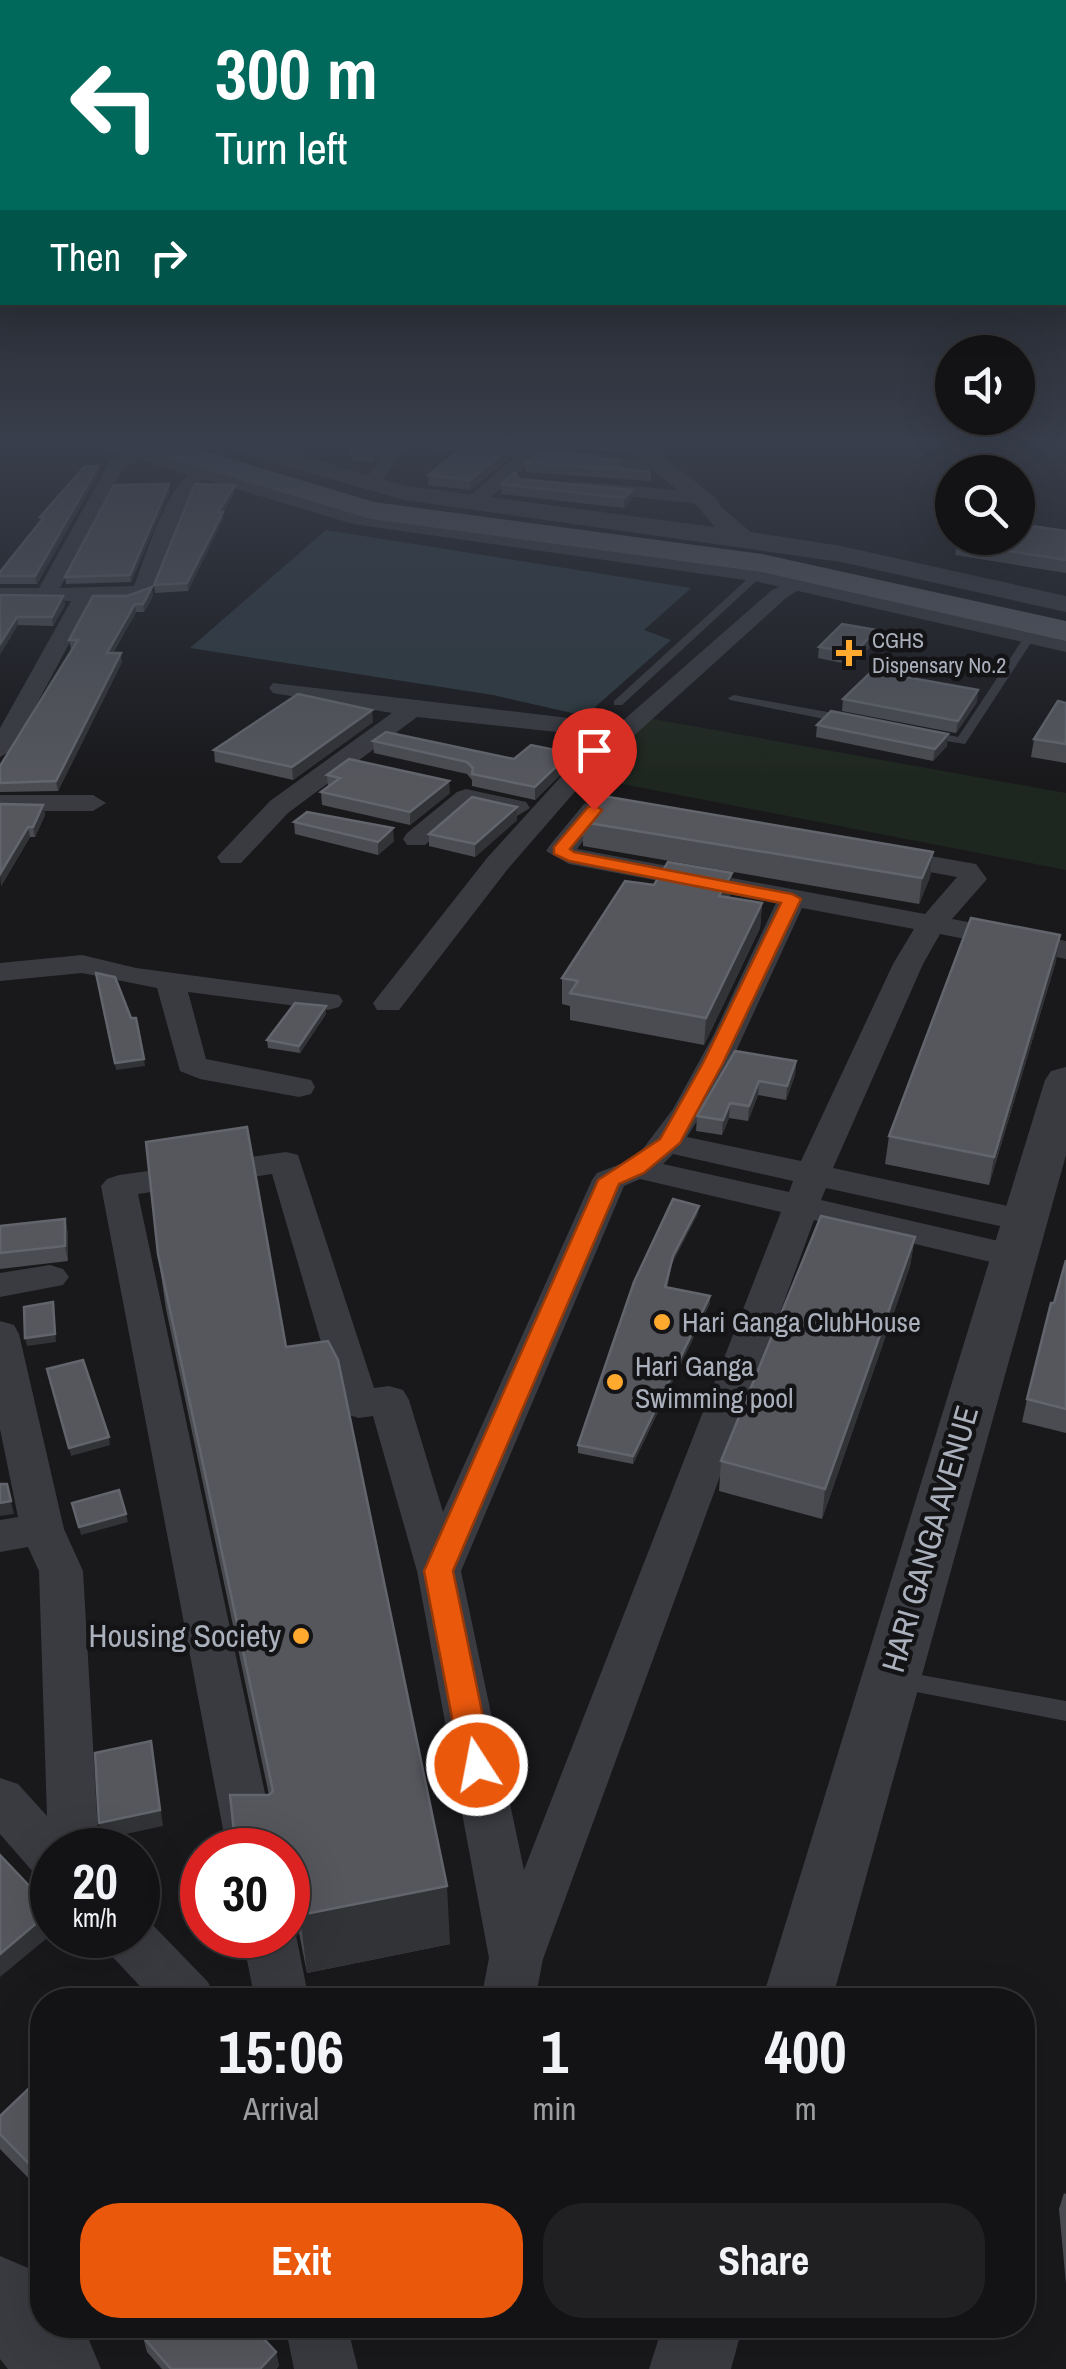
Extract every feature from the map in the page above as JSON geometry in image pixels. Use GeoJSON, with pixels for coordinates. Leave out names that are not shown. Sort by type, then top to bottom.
{"type":"FeatureCollection","features":[{"type":"Feature","properties":{"kind":"main road"},"geometry":{"type":"LineString","coordinates":[[727,556],[777,562]]}},
{"type":"Feature","properties":{"kind":"main road"},"geometry":{"type":"LineString","coordinates":[[735,556],[1066,625]]}},
{"type":"Feature","properties":{"kind":"street"},"geometry":{"type":"LineString","coordinates":[[46,594],[67,556]]}},
{"type":"Feature","properties":{"kind":"street"},"geometry":{"type":"LineString","coordinates":[[0,594],[127,595],[143,590],[157,556]]}},
{"type":"Feature","properties":{"kind":"street"},"geometry":{"type":"LineString","coordinates":[[760,556],[1066,644]]}},
{"type":"Feature","properties":{"kind":"street"},"geometry":{"type":"LineString","coordinates":[[769,556],[777,562],[1066,604]]}},
{"type":"Feature","properties":{"kind":"street"},"geometry":{"type":"LineString","coordinates":[[388,1003],[497,864],[576,776],[779,594],[777,562],[771,556]]}},
{"type":"Feature","properties":{"kind":"street"},"geometry":{"type":"LineString","coordinates":[[0,750],[84,596]]}},
{"type":"Feature","properties":{"kind":"street"},"geometry":{"type":"LineString","coordinates":[[281,688],[412,708],[624,732]]}},
{"type":"Feature","properties":{"kind":"street"},"geometry":{"type":"LineString","coordinates":[[231,857],[279,807],[412,708]]}},
{"type":"Feature","properties":{"kind":"street"},"geometry":{"type":"LineString","coordinates":[[342,758],[380,766]]}},
{"type":"Feature","properties":{"kind":"street"},"geometry":{"type":"LineString","coordinates":[[400,833],[466,798],[542,814]]}},
{"type":"Feature","properties":{"kind":"street"},"geometry":{"type":"LineString","coordinates":[[0,804],[93,804]]}},
{"type":"Feature","properties":{"kind":"street"},"geometry":{"type":"LineString","coordinates":[[279,807],[319,815]]}},
{"type":"Feature","properties":{"kind":"street"},"geometry":{"type":"LineString","coordinates":[[662,818],[594,810],[560,850],[569,856],[1066,950]]}},
{"type":"Feature","properties":{"kind":"street"},"geometry":{"type":"LineString","coordinates":[[512,1980],[807,1191],[908,964],[932,924],[973,879],[966,870],[852,850]]}},
{"type":"Feature","properties":{"kind":"street"},"geometry":{"type":"LineString","coordinates":[[438,1571],[609,1180],[653,1155],[713,1063],[792,899]]}},
{"type":"Feature","properties":{"kind":"street"},"geometry":{"type":"LineString","coordinates":[[0,972],[86,964],[170,981],[328,1001]]}},
{"type":"Feature","properties":{"kind":"street"},"geometry":{"type":"LineString","coordinates":[[170,981],[191,1064],[299,1088]]}},
{"type":"Feature","properties":{"kind":"street","name":"HARI GANGA AVENUE"},"geometry":{"type":"LineString","coordinates":[[800,1988],[1066,1080]]}},
{"type":"Feature","properties":{"kind":"street"},"geometry":{"type":"LineString","coordinates":[[653,1155],[1017,1238]]}},
{"type":"Feature","properties":{"kind":"street"},"geometry":{"type":"LineString","coordinates":[[248,1828],[119,1186],[286,1162],[359,1404],[389,1400],[438,1571],[512,1980]]}},
{"type":"Feature","properties":{"kind":"street"},"geometry":{"type":"LineString","coordinates":[[0,1285],[50,1276]]}},
{"type":"Feature","properties":{"kind":"street"},"geometry":{"type":"LineString","coordinates":[[0,1334],[21,1533],[61,1571],[73,1828]]}},
{"type":"Feature","properties":{"kind":"street"},"geometry":{"type":"LineString","coordinates":[[0,1799],[30,1832]]}},
{"type":"Feature","properties":{"kind":"street"},"geometry":{"type":"LineString","coordinates":[[149,1958],[178,1988]]}},
{"type":"Feature","properties":{"kind":"street"},"geometry":{"type":"LineString","coordinates":[[273,1958],[279,1988]]}},
{"type":"Feature","properties":{"kind":"street"},"geometry":{"type":"LineString","coordinates":[[0,2296],[30,2332]]}},
{"type":"Feature","properties":{"kind":"street"},"geometry":{"type":"LineString","coordinates":[[35,2338],[60,2369]]}},
{"type":"Feature","properties":{"kind":"street"},"geometry":{"type":"LineString","coordinates":[[319,2338],[326,2369]]}},
{"type":"Feature","properties":{"kind":"street"},"geometry":{"type":"LineString","coordinates":[[690,2369],[699,2338]]}},
{"type":"Feature","properties":{"kind":"lane"},"geometry":{"type":"LineString","coordinates":[[731,556],[777,562]]}},
{"type":"Feature","properties":{"kind":"lane"},"geometry":{"type":"LineString","coordinates":[[618,703],[777,562]]}},
{"type":"Feature","properties":{"kind":"lane"},"geometry":{"type":"LineString","coordinates":[[904,730],[961,742],[1030,636]]}},
{"type":"Feature","properties":{"kind":"lane"},"geometry":{"type":"LineString","coordinates":[[734,698],[866,724]]}},
{"type":"Feature","properties":{"kind":"lane"},"geometry":{"type":"LineString","coordinates":[[890,1678],[1066,1711]]}},
{"type":"Feature","properties":{"kind":"shaded area"},"geometry":{"type":"Polygon","coordinates":[[[297,556],[487,556],[691,588],[644,630],[671,640],[585,716],[493,695],[190,648],[297,556]]]}},
{"type":"Feature","properties":{"kind":"shaded area"},"geometry":{"type":"Polygon","coordinates":[[[642,717],[1066,793],[1066,870],[576,775],[642,717]]]}},
{"type":"Feature","properties":{"kind":"building"},"geometry":{"type":"Polygon","coordinates":[[[13,556],[47,556],[35,576],[0,576],[13,556]]]}},
{"type":"Feature","properties":{"kind":"building"},"geometry":{"type":"Polygon","coordinates":[[[76,556],[138,556],[130,575],[65,577],[76,556]]]}},
{"type":"Feature","properties":{"kind":"building"},"geometry":{"type":"Polygon","coordinates":[[[166,556],[201,556],[187,583],[154,585],[166,556]]]}},
{"type":"Feature","properties":{"kind":"building"},"geometry":{"type":"Polygon","coordinates":[[[1037,556],[1066,556],[1066,560],[1037,556]]]}},
{"type":"Feature","properties":{"kind":"building"},"geometry":{"type":"Polygon","coordinates":[[[152,587],[143,604],[135,604],[107,653],[121,653],[56,781],[0,783],[0,766],[78,640],[69,640],[93,596],[127,596],[152,587]]]}},
{"type":"Feature","properties":{"kind":"building"},"geometry":{"type":"Polygon","coordinates":[[[0,595],[63,596],[52,617],[17,617],[0,644],[0,595]]]}},
{"type":"Feature","properties":{"kind":"building"},"geometry":{"type":"Polygon","coordinates":[[[842,624],[877,630],[854,653],[819,647],[842,624]]]}},
{"type":"Feature","properties":{"kind":"building"},"geometry":{"type":"Polygon","coordinates":[[[872,671],[978,690],[958,721],[843,699],[872,671]]]}},
{"type":"Feature","properties":{"kind":"building"},"geometry":{"type":"Polygon","coordinates":[[[298,694],[372,710],[292,767],[214,750],[298,694]]]}},
{"type":"Feature","properties":{"kind":"building"},"geometry":{"type":"Polygon","coordinates":[[[1058,701],[1066,703],[1066,744],[1034,739],[1058,701]]]}},
{"type":"Feature","properties":{"kind":"building"},"geometry":{"type":"Polygon","coordinates":[[[831,711],[948,734],[935,749],[817,725],[831,711]]]}},
{"type":"Feature","properties":{"kind":"building"},"geometry":{"type":"Polygon","coordinates":[[[386,732],[514,759],[531,745],[570,753],[535,787],[472,774],[473,768],[467,762],[373,741],[386,732]]]}},
{"type":"Feature","properties":{"kind":"building"},"geometry":{"type":"Polygon","coordinates":[[[349,759],[449,781],[410,812],[321,792],[340,778],[327,775],[349,759]]]}},
{"type":"Feature","properties":{"kind":"building"},"geometry":{"type":"Polygon","coordinates":[[[472,797],[517,807],[475,844],[429,834],[472,797]]]}},
{"type":"Feature","properties":{"kind":"building"},"geometry":{"type":"Polygon","coordinates":[[[603,797],[933,852],[922,878],[583,822],[603,797]]]}},
{"type":"Feature","properties":{"kind":"building"},"geometry":{"type":"Polygon","coordinates":[[[0,804],[43,805],[33,827],[28,827],[0,874],[0,804]]]}},
{"type":"Feature","properties":{"kind":"building"},"geometry":{"type":"Polygon","coordinates":[[[307,812],[393,828],[378,842],[294,822],[307,812]]]}},
{"type":"Feature","properties":{"kind":"building"},"geometry":{"type":"Polygon","coordinates":[[[668,862],[732,873],[719,896],[762,903],[706,1018],[570,993],[578,981],[562,978],[625,881],[654,885],[668,862]]]}},
{"type":"Feature","properties":{"kind":"building"},"geometry":{"type":"Polygon","coordinates":[[[971,918],[1060,935],[994,1157],[889,1136],[971,918]]]}},
{"type":"Feature","properties":{"kind":"building"},"geometry":{"type":"Polygon","coordinates":[[[96,973],[115,977],[131,1018],[136,1018],[144,1059],[115,1063],[96,973]]]}},
{"type":"Feature","properties":{"kind":"building"},"geometry":{"type":"Polygon","coordinates":[[[295,1003],[326,1006],[299,1046],[267,1040],[295,1003]]]}},
{"type":"Feature","properties":{"kind":"building"},"geometry":{"type":"Polygon","coordinates":[[[735,1051],[796,1061],[787,1086],[759,1081],[749,1106],[730,1103],[723,1120],[697,1116],[735,1051]]]}},
{"type":"Feature","properties":{"kind":"building","name":"Housing Society"},"geometry":{"type":"Polygon","coordinates":[[[247,1127],[286,1347],[328,1341],[338,1360],[447,1886],[310,1913],[310,1828],[234,1828],[230,1795],[269,1795],[273,1791],[158,1254],[146,1142],[247,1127]]]}},
{"type":"Feature","properties":{"kind":"building","name":"Hari Ganga ClubHouse"},"geometry":{"type":"Polygon","coordinates":[[[673,1199],[699,1206],[673,1256],[665,1287],[710,1296],[633,1456],[578,1445],[634,1282],[673,1199]]]}},
{"type":"Feature","properties":{"kind":"building"},"geometry":{"type":"Polygon","coordinates":[[[821,1216],[915,1237],[825,1489],[721,1461],[821,1216]]]}},
{"type":"Feature","properties":{"kind":"building"},"geometry":{"type":"Polygon","coordinates":[[[65,1219],[65,1246],[0,1253],[0,1226],[65,1219]]]}},
{"type":"Feature","properties":{"kind":"building"},"geometry":{"type":"Polygon","coordinates":[[[1066,1260],[1066,1409],[1027,1399],[1066,1260]]]}},
{"type":"Feature","properties":{"kind":"building"},"geometry":{"type":"Polygon","coordinates":[[[53,1302],[55,1334],[25,1338],[24,1307],[53,1302]]]}},
{"type":"Feature","properties":{"kind":"building"},"geometry":{"type":"Polygon","coordinates":[[[83,1360],[109,1437],[69,1448],[47,1369],[83,1360]]]}},
{"type":"Feature","properties":{"kind":"building"},"geometry":{"type":"Polygon","coordinates":[[[0,1484],[7,1484],[11,1501],[0,1503],[0,1484]]]}},
{"type":"Feature","properties":{"kind":"building"},"geometry":{"type":"Polygon","coordinates":[[[119,1490],[126,1514],[79,1527],[72,1503],[119,1490]]]}},
{"type":"Feature","properties":{"kind":"building"},"geometry":{"type":"Polygon","coordinates":[[[151,1741],[160,1810],[99,1823],[95,1753],[151,1741]]]}},
{"type":"Feature","properties":{"kind":"building"},"geometry":{"type":"Polygon","coordinates":[[[0,1855],[30,1887],[30,1929],[0,1954],[0,1855]]]}},
{"type":"Feature","properties":{"kind":"building"},"geometry":{"type":"Polygon","coordinates":[[[30,2087],[30,2165],[0,2134],[0,2116],[30,2087]]]}},
{"type":"Feature","properties":{"kind":"building"},"geometry":{"type":"Polygon","coordinates":[[[144,2338],[263,2338],[276,2352],[260,2369],[171,2369],[144,2338]]]}},
{"type":"Feature","properties":{"kind":"place","name":"CGHS Dispensary No.2"},"geometry":{"type":"Point","coordinates":[849,653]}},
{"type":"Feature","properties":{"kind":"place","name":"Hari Ganga ClubHouse"},"geometry":{"type":"Point","coordinates":[662,1322]}},
{"type":"Feature","properties":{"kind":"place","name":"Hari Ganga Swimming pool"},"geometry":{"type":"Point","coordinates":[615,1382]}},
{"type":"Feature","properties":{"kind":"place","name":"Housing Society"},"geometry":{"type":"Point","coordinates":[301,1636]}},
{"type":"Feature","properties":{"kind":"route"},"geometry":{"type":"LineString","coordinates":[[477,1765],[438,1571],[609,1180],[636,1168],[669,1143],[713,1063],[792,899],[569,856],[560,850],[594,810]]}}]}
